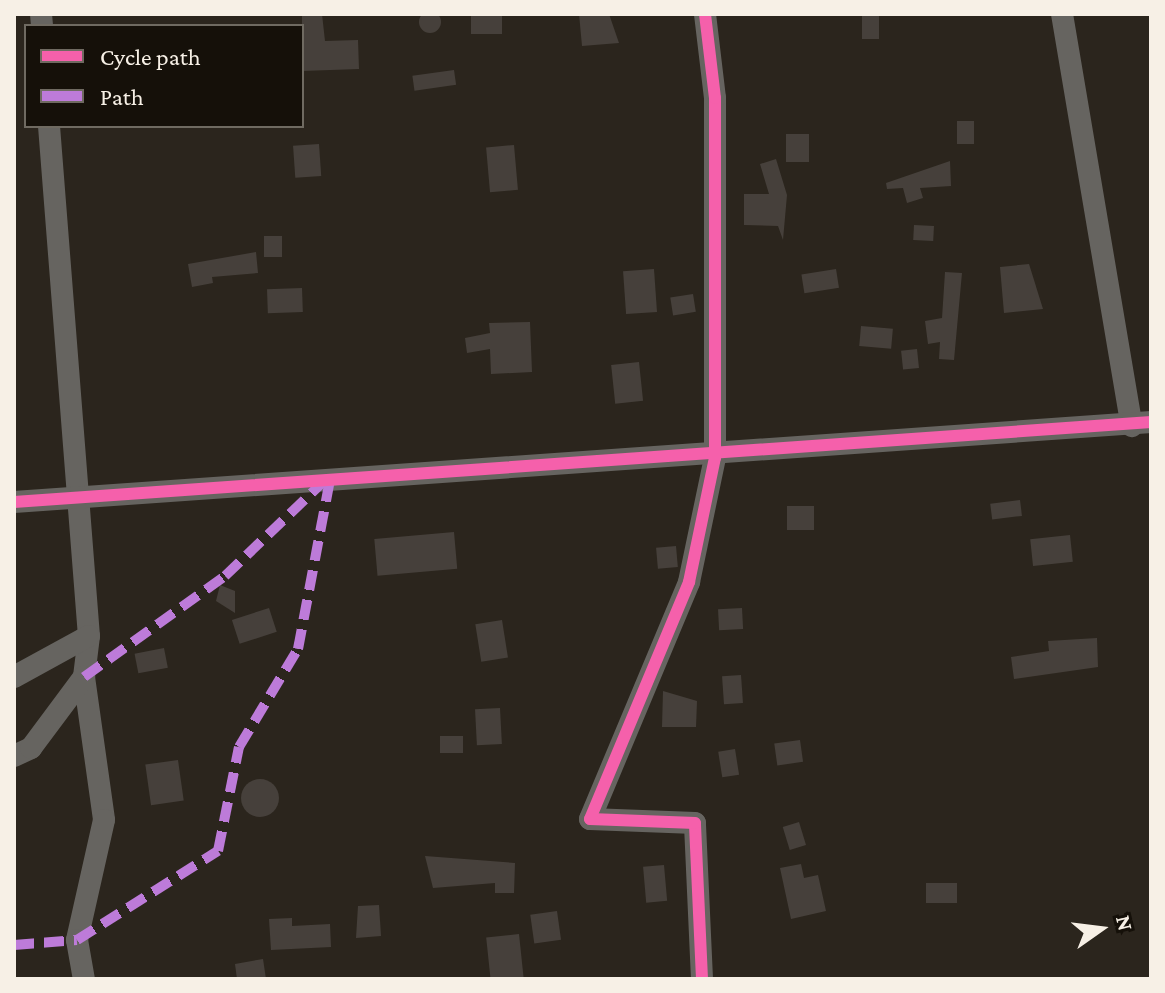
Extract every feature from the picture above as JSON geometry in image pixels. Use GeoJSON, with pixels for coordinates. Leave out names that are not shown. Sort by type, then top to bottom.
{"type":"FeatureCollection","features":[{"type":"Feature","properties":{"kind":"street"},"geometry":{"type":"LineString","coordinates":[[702,979],[695,823],[590,819],[689,582],[715,458],[715,98],[705,14]]}},
{"type":"Feature","properties":{"kind":"street"},"geometry":{"type":"LineString","coordinates":[[14,502],[331,475],[715,458],[1142,424],[1062,14]]}},
{"type":"Feature","properties":{"kind":"street"},"geometry":{"type":"LineString","coordinates":[[49,128],[75,498],[89,636],[84,677],[104,820],[77,940],[84,979]]}},
{"type":"Feature","properties":{"kind":"street"},"geometry":{"type":"LineString","coordinates":[[14,677],[89,636]]}},
{"type":"Feature","properties":{"kind":"street"},"geometry":{"type":"LineString","coordinates":[[14,756],[31,748],[84,677]]}},
{"type":"Feature","properties":{"kind":"building"},"geometry":{"type":"Polygon","coordinates":[[[430,11],[438,14],[441,22],[438,30],[430,33],[422,30],[419,22],[422,14],[430,11]]]}},
{"type":"Feature","properties":{"kind":"building"},"geometry":{"type":"Polygon","coordinates":[[[302,14],[322,14],[325,41],[358,40],[359,69],[304,71],[302,14]]]}},
{"type":"Feature","properties":{"kind":"building"},"geometry":{"type":"Polygon","coordinates":[[[471,14],[502,14],[502,34],[471,34],[471,14]]]}},
{"type":"Feature","properties":{"kind":"building"},"geometry":{"type":"Polygon","coordinates":[[[579,14],[609,14],[619,43],[582,46],[579,14]]]}},
{"type":"Feature","properties":{"kind":"building"},"geometry":{"type":"Polygon","coordinates":[[[862,14],[879,14],[879,39],[862,39],[862,14]]]}},
{"type":"Feature","properties":{"kind":"building"},"geometry":{"type":"Polygon","coordinates":[[[454,70],[456,85],[414,91],[412,76],[454,70]]]}},
{"type":"Feature","properties":{"kind":"building"},"geometry":{"type":"Polygon","coordinates":[[[957,121],[974,121],[974,144],[957,144],[957,121]]]}},
{"type":"Feature","properties":{"kind":"building"},"geometry":{"type":"Polygon","coordinates":[[[786,134],[809,134],[809,162],[786,162],[786,134]]]}},
{"type":"Feature","properties":{"kind":"building"},"geometry":{"type":"Polygon","coordinates":[[[319,144],[321,176],[295,178],[293,146],[319,144]]]}},
{"type":"Feature","properties":{"kind":"building"},"geometry":{"type":"Polygon","coordinates":[[[514,145],[518,190],[490,192],[486,147],[514,145]]]}},
{"type":"Feature","properties":{"kind":"building"},"geometry":{"type":"Polygon","coordinates":[[[776,159],[787,195],[783,240],[778,226],[744,225],[744,194],[769,194],[760,164],[776,159]]]}},
{"type":"Feature","properties":{"kind":"building"},"geometry":{"type":"Polygon","coordinates":[[[950,161],[951,186],[920,188],[923,198],[907,203],[903,188],[887,189],[886,183],[950,161]]]}},
{"type":"Feature","properties":{"kind":"building"},"geometry":{"type":"Polygon","coordinates":[[[914,225],[934,226],[933,241],[913,240],[914,225]]]}},
{"type":"Feature","properties":{"kind":"building"},"geometry":{"type":"Polygon","coordinates":[[[264,236],[282,236],[282,257],[264,257],[264,236]]]}},
{"type":"Feature","properties":{"kind":"building"},"geometry":{"type":"Polygon","coordinates":[[[256,252],[258,273],[212,277],[213,283],[192,287],[188,264],[256,252]]]}},
{"type":"Feature","properties":{"kind":"building"},"geometry":{"type":"Polygon","coordinates":[[[1029,264],[1043,309],[1004,313],[1000,267],[1029,264]]]}},
{"type":"Feature","properties":{"kind":"building"},"geometry":{"type":"Polygon","coordinates":[[[654,269],[657,312],[626,314],[623,271],[654,269]]]}},
{"type":"Feature","properties":{"kind":"building"},"geometry":{"type":"Polygon","coordinates":[[[836,269],[839,288],[804,293],[801,274],[836,269]]]}},
{"type":"Feature","properties":{"kind":"building"},"geometry":{"type":"Polygon","coordinates":[[[945,272],[962,273],[954,360],[939,359],[940,342],[928,344],[925,321],[942,318],[945,272]]]}},
{"type":"Feature","properties":{"kind":"building"},"geometry":{"type":"Polygon","coordinates":[[[302,288],[303,312],[268,313],[267,289],[302,288]]]}},
{"type":"Feature","properties":{"kind":"building"},"geometry":{"type":"Polygon","coordinates":[[[693,294],[696,312],[673,315],[670,298],[693,294]]]}},
{"type":"Feature","properties":{"kind":"building"},"geometry":{"type":"Polygon","coordinates":[[[530,322],[532,372],[491,374],[490,349],[467,353],[465,338],[490,333],[489,323],[530,322]]]}},
{"type":"Feature","properties":{"kind":"building"},"geometry":{"type":"Polygon","coordinates":[[[861,326],[893,329],[891,349],[859,346],[861,326]]]}},
{"type":"Feature","properties":{"kind":"building"},"geometry":{"type":"Polygon","coordinates":[[[917,349],[919,368],[903,370],[901,351],[917,349]]]}},
{"type":"Feature","properties":{"kind":"building"},"geometry":{"type":"Polygon","coordinates":[[[639,362],[643,401],[615,404],[611,365],[639,362]]]}},
{"type":"Feature","properties":{"kind":"building"},"geometry":{"type":"Polygon","coordinates":[[[1020,500],[1022,516],[992,520],[990,504],[1020,500]]]}},
{"type":"Feature","properties":{"kind":"building"},"geometry":{"type":"Polygon","coordinates":[[[787,506],[814,506],[814,530],[787,530],[787,506]]]}},
{"type":"Feature","properties":{"kind":"building"},"geometry":{"type":"Polygon","coordinates":[[[454,532],[457,569],[378,576],[374,539],[454,532]]]}},
{"type":"Feature","properties":{"kind":"building"},"geometry":{"type":"Polygon","coordinates":[[[1070,535],[1073,562],[1033,566],[1030,539],[1070,535]]]}},
{"type":"Feature","properties":{"kind":"building"},"geometry":{"type":"Polygon","coordinates":[[[676,546],[678,567],[658,569],[656,548],[676,546]]]}},
{"type":"Feature","properties":{"kind":"building"},"geometry":{"type":"Polygon","coordinates":[[[220,585],[235,591],[235,613],[216,601],[220,585]]]}},
{"type":"Feature","properties":{"kind":"building"},"geometry":{"type":"Polygon","coordinates":[[[269,608],[277,632],[240,644],[232,620],[269,608]]]}},
{"type":"Feature","properties":{"kind":"building"},"geometry":{"type":"Polygon","coordinates":[[[742,608],[743,629],[719,630],[718,609],[742,608]]]}},
{"type":"Feature","properties":{"kind":"building"},"geometry":{"type":"Polygon","coordinates":[[[502,620],[508,658],[481,662],[475,624],[502,620]]]}},
{"type":"Feature","properties":{"kind":"building"},"geometry":{"type":"Polygon","coordinates":[[[1097,638],[1098,667],[1014,679],[1011,657],[1049,651],[1048,641],[1097,638]]]}},
{"type":"Feature","properties":{"kind":"building"},"geometry":{"type":"Polygon","coordinates":[[[164,648],[168,668],[138,673],[135,654],[164,648]]]}},
{"type":"Feature","properties":{"kind":"building"},"geometry":{"type":"Polygon","coordinates":[[[741,675],[743,703],[724,704],[722,676],[741,675]]]}},
{"type":"Feature","properties":{"kind":"building"},"geometry":{"type":"Polygon","coordinates":[[[663,691],[697,701],[696,727],[662,727],[663,691]]]}},
{"type":"Feature","properties":{"kind":"building"},"geometry":{"type":"Polygon","coordinates":[[[500,708],[502,744],[477,745],[475,709],[500,708]]]}},
{"type":"Feature","properties":{"kind":"building"},"geometry":{"type":"Polygon","coordinates":[[[440,736],[463,736],[463,753],[440,753],[440,736]]]}},
{"type":"Feature","properties":{"kind":"building"},"geometry":{"type":"Polygon","coordinates":[[[800,740],[803,762],[777,765],[774,744],[800,740]]]}},
{"type":"Feature","properties":{"kind":"building"},"geometry":{"type":"Polygon","coordinates":[[[735,749],[739,775],[722,777],[718,752],[735,749]]]}},
{"type":"Feature","properties":{"kind":"building"},"geometry":{"type":"Polygon","coordinates":[[[178,760],[184,801],[151,805],[145,765],[178,760]]]}},
{"type":"Feature","properties":{"kind":"building"},"geometry":{"type":"Polygon","coordinates":[[[260,779],[273,785],[279,798],[273,811],[260,817],[247,811],[241,798],[247,785],[260,779]]]}},
{"type":"Feature","properties":{"kind":"building"},"geometry":{"type":"Polygon","coordinates":[[[799,822],[806,845],[790,850],[783,827],[799,822]]]}},
{"type":"Feature","properties":{"kind":"building"},"geometry":{"type":"Polygon","coordinates":[[[425,856],[515,863],[514,893],[495,893],[495,883],[433,888],[425,856]]]}},
{"type":"Feature","properties":{"kind":"building"},"geometry":{"type":"Polygon","coordinates":[[[801,864],[804,878],[818,875],[826,911],[791,919],[780,868],[801,864]]]}},
{"type":"Feature","properties":{"kind":"building"},"geometry":{"type":"Polygon","coordinates":[[[664,865],[667,901],[646,903],[643,867],[664,865]]]}},
{"type":"Feature","properties":{"kind":"building"},"geometry":{"type":"Polygon","coordinates":[[[926,883],[957,883],[957,903],[926,903],[926,883]]]}},
{"type":"Feature","properties":{"kind":"building"},"geometry":{"type":"Polygon","coordinates":[[[379,905],[381,936],[356,938],[358,906],[379,905]]]}},
{"type":"Feature","properties":{"kind":"building"},"geometry":{"type":"Polygon","coordinates":[[[557,911],[561,940],[534,943],[530,915],[557,911]]]}},
{"type":"Feature","properties":{"kind":"building"},"geometry":{"type":"Polygon","coordinates":[[[292,918],[292,926],[330,924],[331,947],[271,950],[269,919],[292,918]]]}},
{"type":"Feature","properties":{"kind":"building"},"geometry":{"type":"Polygon","coordinates":[[[519,934],[524,979],[491,979],[486,937],[519,934]]]}},
{"type":"Feature","properties":{"kind":"building"},"geometry":{"type":"Polygon","coordinates":[[[263,959],[266,979],[237,979],[235,964],[263,959]]]}},
{"type":"Feature","properties":{"kind":"marked path"},"geometry":{"type":"LineString","coordinates":[[14,945],[77,940],[218,851],[239,747],[298,649],[331,475]]}},
{"type":"Feature","properties":{"kind":"marked path"},"geometry":{"type":"LineString","coordinates":[[84,677],[225,576],[322,483]]}},
{"type":"Feature","properties":{"kind":"cycle path"},"geometry":{"type":"LineString","coordinates":[[702,979],[695,823],[590,819],[689,582],[715,458],[715,98],[705,14]]}},
{"type":"Feature","properties":{"kind":"cycle path"},"geometry":{"type":"LineString","coordinates":[[14,502],[1151,422]]}}]}
